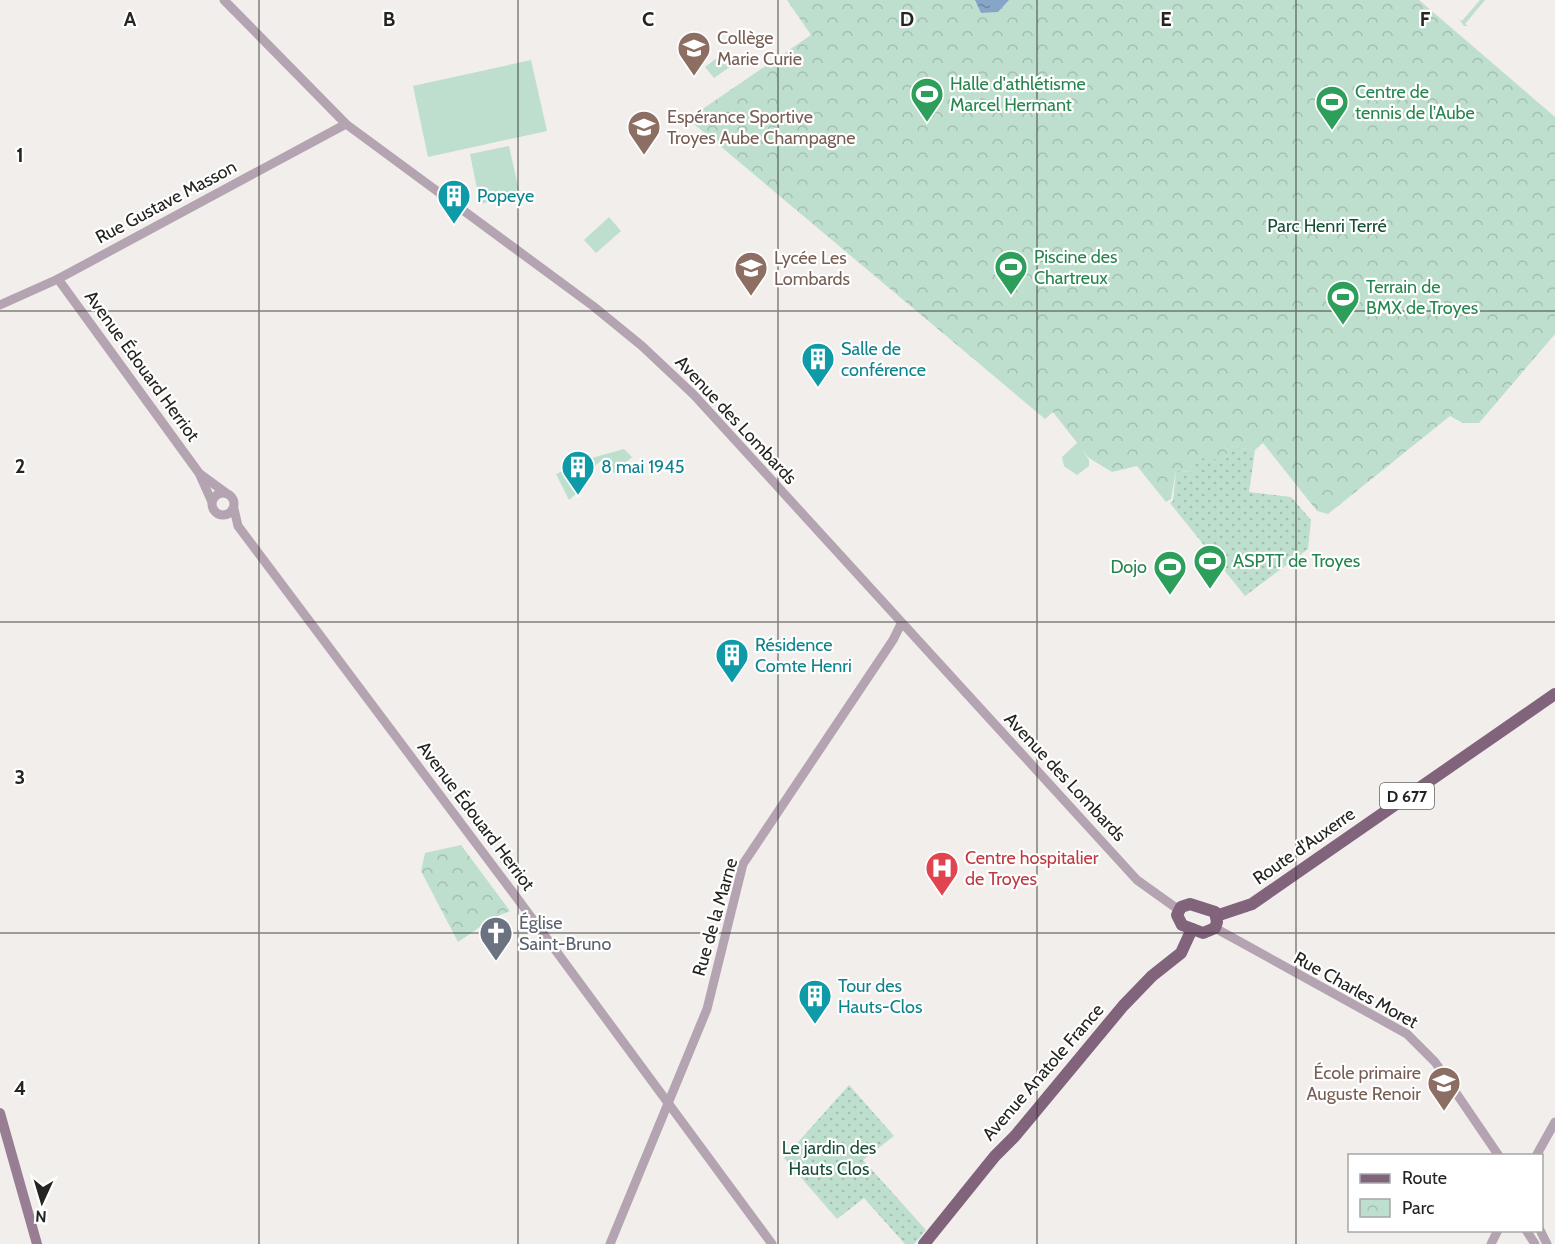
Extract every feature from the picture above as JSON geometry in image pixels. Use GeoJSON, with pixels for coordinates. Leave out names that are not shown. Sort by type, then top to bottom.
{"type":"FeatureCollection","features":[{"type":"Feature","properties":{"kind":"main road","name":"Route d'Auxerre"},"geometry":{"type":"LineString","coordinates":[[1215,922],[1252,904],[1555,694]]}},
{"type":"Feature","properties":{"kind":"main road"},"geometry":{"type":"LineString","coordinates":[[1190,904],[1211,909],[1215,922],[1206,933],[1192,929],[1179,920],[1179,910],[1190,904]]}},
{"type":"Feature","properties":{"kind":"main road","name":"Avenue Anatole France"},"geometry":{"type":"LineString","coordinates":[[924,1244],[1123,1005],[1152,976],[1181,953],[1192,929]]}},
{"type":"Feature","properties":{"kind":"main road"},"geometry":{"type":"LineString","coordinates":[[0,1113],[37,1244]]}},
{"type":"Feature","properties":{"kind":"street","name":"Avenue des Lombards"},"geometry":{"type":"LineString","coordinates":[[224,0],[346,124],[565,285],[642,346],[694,395],[1137,880],[1179,910]]}},
{"type":"Feature","properties":{"kind":"street","name":"Rue Gustave Masson"},"geometry":{"type":"LineString","coordinates":[[0,305],[58,279],[346,124]]}},
{"type":"Feature","properties":{"kind":"street","name":"Avenue Édouard Herriot"},"geometry":{"type":"LineString","coordinates":[[58,279],[199,473],[212,502]]}},
{"type":"Feature","properties":{"kind":"street","name":"Avenue Édouard Herriot"},"geometry":{"type":"LineString","coordinates":[[199,473],[226,493]]}},
{"type":"Feature","properties":{"kind":"street"},"geometry":{"type":"LineString","coordinates":[[226,493],[233,498],[234,509],[226,516],[214,511],[212,502],[215,496],[226,493]]}},
{"type":"Feature","properties":{"kind":"street","name":"Avenue Édouard Herriot"},"geometry":{"type":"LineString","coordinates":[[234,509],[238,526]]}},
{"type":"Feature","properties":{"kind":"street","name":"Avenue Édouard Herriot"},"geometry":{"type":"LineString","coordinates":[[220,515],[238,526],[517,898],[772,1244]]}},
{"type":"Feature","properties":{"kind":"street","name":"Rue de la Marne"},"geometry":{"type":"LineString","coordinates":[[610,1244],[669,1106],[707,1009],[743,864],[893,640],[901,624]]}},
{"type":"Feature","properties":{"kind":"street","name":"Rue Charles Moret"},"geometry":{"type":"LineString","coordinates":[[1215,922],[1407,1034],[1435,1062],[1498,1154]]}},
{"type":"Feature","properties":{"kind":"street"},"geometry":{"type":"LineString","coordinates":[[1537,1154],[1555,1122]]}},
{"type":"Feature","properties":{"kind":"street","name":"Rue Charles Moret"},"geometry":{"type":"LineString","coordinates":[[1483,1132],[1494,1154]]}},
{"type":"Feature","properties":{"kind":"green space","name":"Parc Henri Terré"},"geometry":{"type":"Polygon","coordinates":[[[787,0],[1419,0],[1555,117],[1555,334],[1479,423],[1463,423],[1450,416],[1328,514],[1317,511],[1263,443],[1255,450],[1228,446],[1226,460],[1193,472],[1176,471],[1171,499],[1166,502],[1137,466],[1112,472],[1089,458],[1053,412],[1045,419],[688,119],[811,35],[787,0]]]}},
{"type":"Feature","properties":{"kind":"green space"},"geometry":{"type":"Polygon","coordinates":[[[1480,0],[1485,0],[1465,24],[1468,26],[1464,26],[1459,19],[1462,21],[1480,0]]]}},
{"type":"Feature","properties":{"kind":"green space"},"geometry":{"type":"Polygon","coordinates":[[[725,52],[734,64],[714,78],[705,67],[725,52]]]}},
{"type":"Feature","properties":{"kind":"green space"},"geometry":{"type":"Polygon","coordinates":[[[531,60],[547,131],[428,157],[413,86],[531,60]]]}},
{"type":"Feature","properties":{"kind":"green space"},"geometry":{"type":"Polygon","coordinates":[[[509,146],[520,195],[480,204],[470,154],[509,146]]]}},
{"type":"Feature","properties":{"kind":"green space"},"geometry":{"type":"Polygon","coordinates":[[[609,217],[621,231],[596,253],[584,240],[609,217]]]}},
{"type":"Feature","properties":{"kind":"green space"},"geometry":{"type":"Polygon","coordinates":[[[1078,442],[1089,460],[1089,466],[1077,475],[1064,466],[1062,457],[1078,442]]]}},
{"type":"Feature","properties":{"kind":"green space"},"geometry":{"type":"Polygon","coordinates":[[[1228,446],[1255,450],[1249,492],[1291,497],[1311,520],[1308,549],[1245,596],[1170,503],[1173,501],[1176,471],[1193,472],[1194,458],[1226,460],[1228,446]]]}},
{"type":"Feature","properties":{"kind":"green space"},"geometry":{"type":"Polygon","coordinates":[[[624,449],[632,457],[614,473],[602,460],[572,484],[578,492],[569,500],[556,474],[567,469],[570,473],[590,464],[588,459],[624,449]]]}},
{"type":"Feature","properties":{"kind":"green space"},"geometry":{"type":"Polygon","coordinates":[[[461,845],[510,911],[493,918],[458,942],[421,871],[425,853],[461,845]]]}},
{"type":"Feature","properties":{"kind":"green space","name":"Le jardin des Hauts Clos"},"geometry":{"type":"Polygon","coordinates":[[[849,1085],[894,1136],[863,1160],[926,1230],[914,1244],[905,1244],[864,1198],[837,1219],[784,1158],[849,1085]]]}},
{"type":"Feature","properties":{"kind":"water"},"geometry":{"type":"Polygon","coordinates":[[[975,0],[1009,0],[998,12],[981,13],[975,0]]]}},
{"type":"Feature","properties":{"kind":"place","name":"Collège Marie Curie"},"geometry":{"type":"Point","coordinates":[694,77]}},
{"type":"Feature","properties":{"kind":"place","name":"Halle d'athlétisme Marcel Hermant"},"geometry":{"type":"Point","coordinates":[927,123]}},
{"type":"Feature","properties":{"kind":"place","name":"Centre de tennis de l'Aube"},"geometry":{"type":"Point","coordinates":[1332,131]}},
{"type":"Feature","properties":{"kind":"place","name":"Espérance Sportive Troyes Aube Champagne"},"geometry":{"type":"Point","coordinates":[644,156]}},
{"type":"Feature","properties":{"kind":"place","name":"Popeye"},"geometry":{"type":"Point","coordinates":[454,225]}},
{"type":"Feature","properties":{"kind":"place","name":"Piscine des Chartreux"},"geometry":{"type":"Point","coordinates":[1011,296]}},
{"type":"Feature","properties":{"kind":"place","name":"Lycée Les Lombards"},"geometry":{"type":"Point","coordinates":[751,297]}},
{"type":"Feature","properties":{"kind":"place","name":"Terrain de BMX de Troyes"},"geometry":{"type":"Point","coordinates":[1343,326]}},
{"type":"Feature","properties":{"kind":"place","name":"Salle de conférence"},"geometry":{"type":"Point","coordinates":[818,388]}},
{"type":"Feature","properties":{"kind":"place","name":"8 mai 1945"},"geometry":{"type":"Point","coordinates":[578,496]}},
{"type":"Feature","properties":{"kind":"place","name":"ASPTT de Troyes"},"geometry":{"type":"Point","coordinates":[1210,590]}},
{"type":"Feature","properties":{"kind":"place","name":"Dojo"},"geometry":{"type":"Point","coordinates":[1170,596]}},
{"type":"Feature","properties":{"kind":"place","name":"Résidence Comte Henri"},"geometry":{"type":"Point","coordinates":[732,684]}},
{"type":"Feature","properties":{"kind":"place","name":"Centre hospitalier de Troyes"},"geometry":{"type":"Point","coordinates":[942,897]}},
{"type":"Feature","properties":{"kind":"place","name":"Église Saint-Bruno"},"geometry":{"type":"Point","coordinates":[496,962]}},
{"type":"Feature","properties":{"kind":"place","name":"Tour des Hauts-Clos"},"geometry":{"type":"Point","coordinates":[815,1025]}},
{"type":"Feature","properties":{"kind":"place","name":"École primaire Auguste Renoir"},"geometry":{"type":"Point","coordinates":[1444,1112]}}]}
